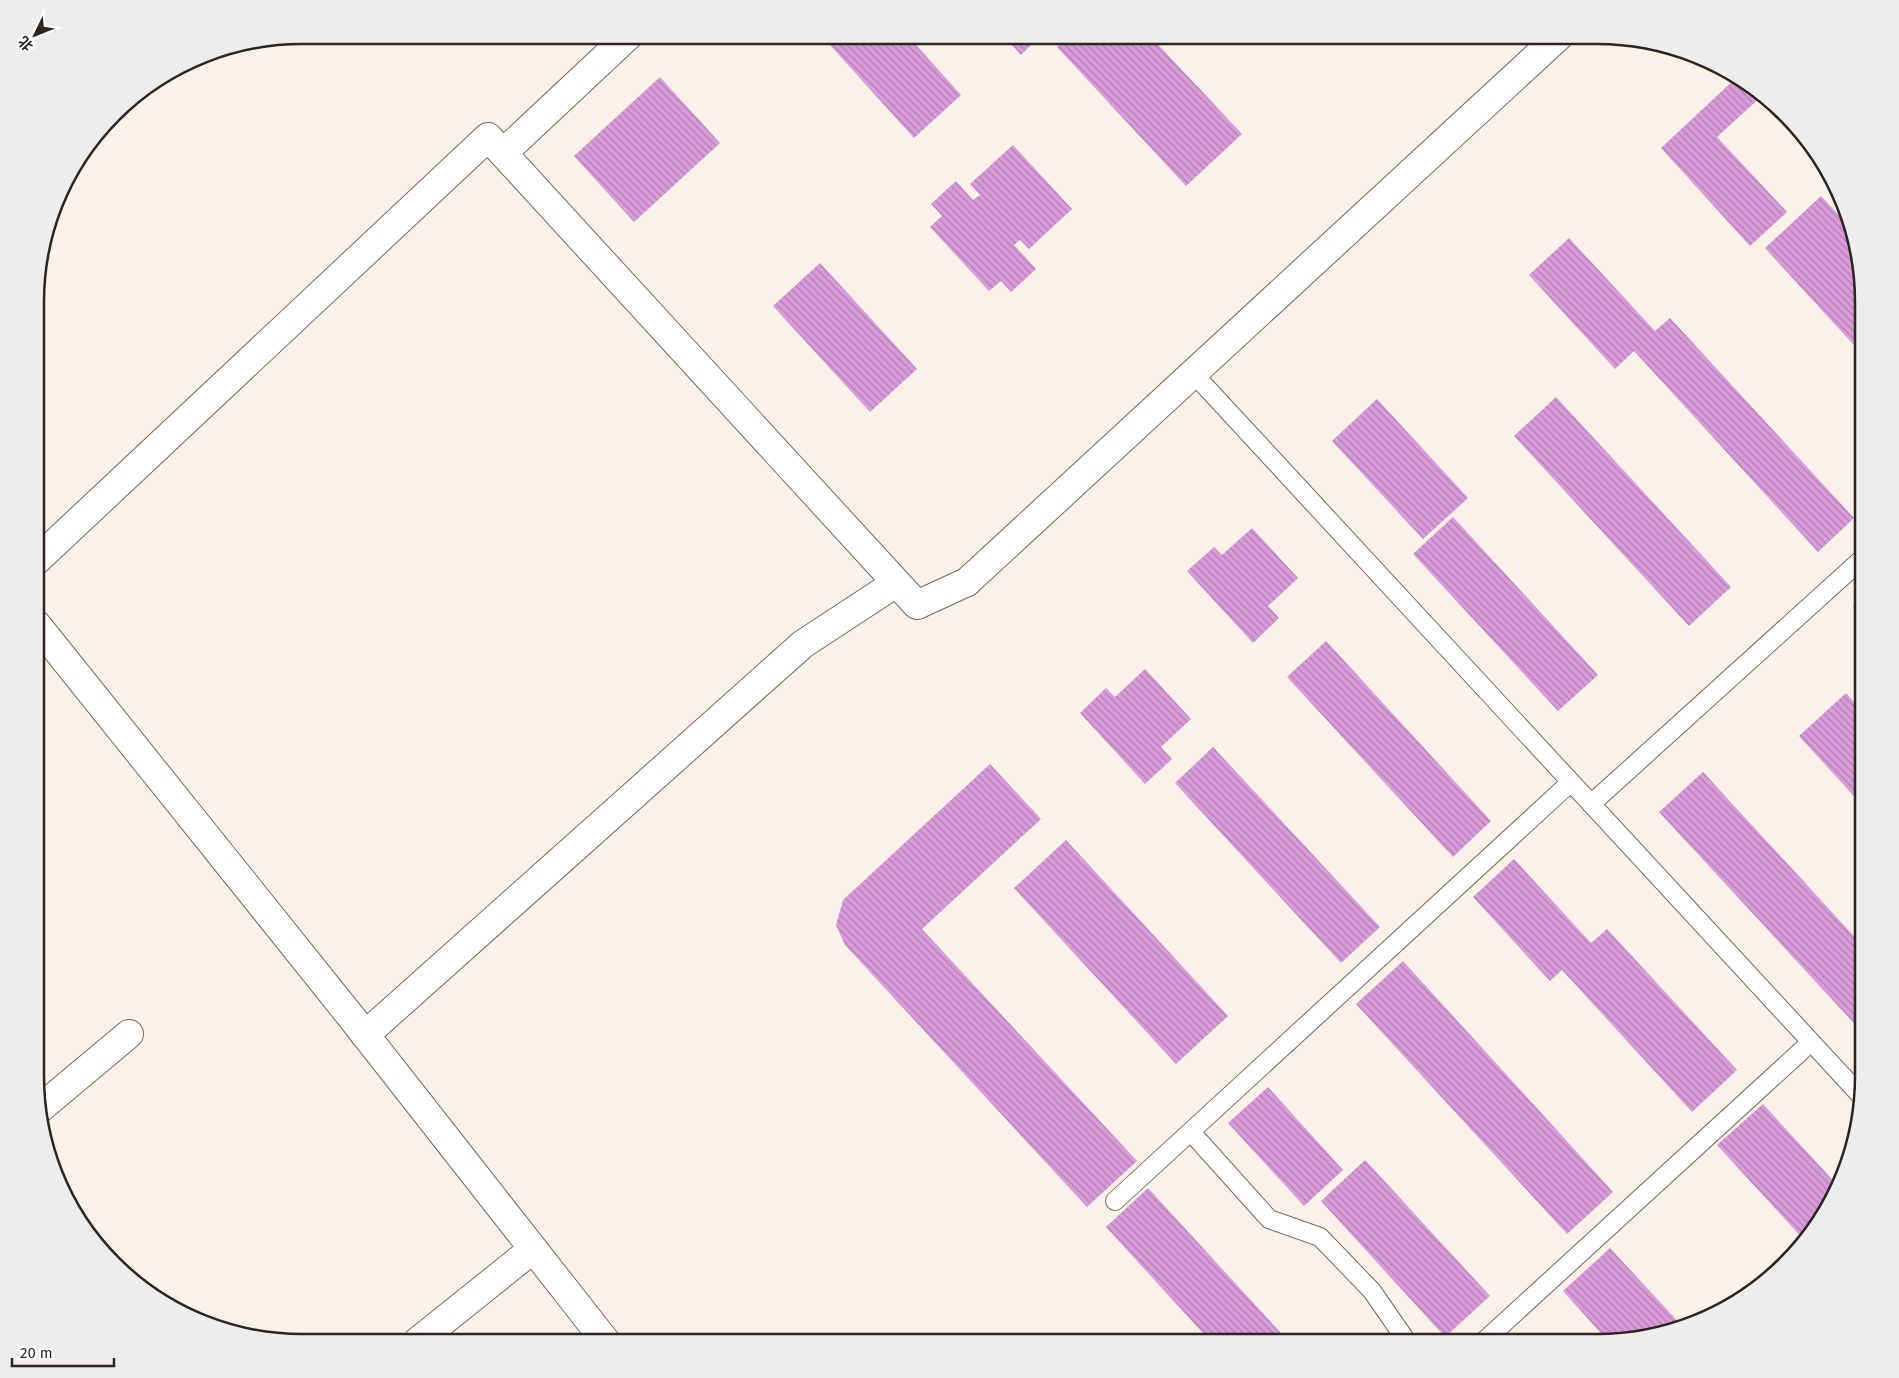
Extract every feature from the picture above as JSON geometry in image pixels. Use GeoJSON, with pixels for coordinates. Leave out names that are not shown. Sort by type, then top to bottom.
{"type":"FeatureCollection","features":[{"type":"Feature","properties":{"kind":"street"},"geometry":{"type":"LineString","coordinates":[[503,153],[619,44]]}},
{"type":"Feature","properties":{"kind":"street"},"geometry":{"type":"LineString","coordinates":[[44,553],[488,137],[917,605],[967,582],[1550,44]]}},
{"type":"Feature","properties":{"kind":"street"},"geometry":{"type":"LineString","coordinates":[[365,1035],[803,644],[896,583]]}},
{"type":"Feature","properties":{"kind":"street"},"geometry":{"type":"LineString","coordinates":[[44,634],[365,1035],[600,1334]]}},
{"type":"Feature","properties":{"kind":"street"},"geometry":{"type":"LineString","coordinates":[[45,1104],[129,1034]]}},
{"type":"Feature","properties":{"kind":"street"},"geometry":{"type":"LineString","coordinates":[[427,1334],[533,1249]]}},
{"type":"Feature","properties":{"kind":"lane"},"geometry":{"type":"LineString","coordinates":[[1194,373],[1855,1090]]}},
{"type":"Feature","properties":{"kind":"lane"},"geometry":{"type":"LineString","coordinates":[[1591,804],[1855,566]]}},
{"type":"Feature","properties":{"kind":"lane"},"geometry":{"type":"LineString","coordinates":[[1114,1202],[1572,782]]}},
{"type":"Feature","properties":{"kind":"lane"},"geometry":{"type":"LineString","coordinates":[[1492,1334],[1811,1042]]}},
{"type":"Feature","properties":{"kind":"lane"},"geometry":{"type":"LineString","coordinates":[[1191,1132],[1269,1219],[1320,1237],[1372,1291],[1402,1334]]}},
{"type":"Feature","properties":{"kind":"building"},"geometry":{"type":"Polygon","coordinates":[[[829,44],[915,44],[961,95],[914,138],[829,44]]]}},
{"type":"Feature","properties":{"kind":"building"},"geometry":{"type":"Polygon","coordinates":[[[1011,44],[1032,44],[1021,55],[1011,44]]]}},
{"type":"Feature","properties":{"kind":"building"},"geometry":{"type":"Polygon","coordinates":[[[1060,44],[1157,44],[1242,134],[1186,186],[1057,47],[1060,44]]]}},
{"type":"Feature","properties":{"kind":"building"},"geometry":{"type":"Polygon","coordinates":[[[660,77],[720,143],[634,222],[574,156],[660,77]]]}},
{"type":"Feature","properties":{"kind":"building"},"geometry":{"type":"Polygon","coordinates":[[[1732,82],[1757,100],[1717,137],[1787,212],[1750,246],[1661,148],[1732,82]]]}},
{"type":"Feature","properties":{"kind":"building"},"geometry":{"type":"Polygon","coordinates":[[[1013,145],[1072,209],[1029,249],[1020,240],[1014,245],[1036,269],[1011,292],[1001,281],[989,291],[930,227],[942,216],[931,204],[956,181],[973,200],[980,195],[970,184],[1013,145]]]}},
{"type":"Feature","properties":{"kind":"building"},"geometry":{"type":"Polygon","coordinates":[[[1821,196],[1842,218],[1850,251],[1855,285],[1855,346],[1765,248],[1821,196]]]}},
{"type":"Feature","properties":{"kind":"building"},"geometry":{"type":"Polygon","coordinates":[[[1569,238],[1655,331],[1670,318],[1854,518],[1818,552],[1634,351],[1615,369],[1529,275],[1569,238]]]}},
{"type":"Feature","properties":{"kind":"building"},"geometry":{"type":"Polygon","coordinates":[[[820,263],[917,369],[870,412],[773,306],[820,263]]]}},
{"type":"Feature","properties":{"kind":"building"},"geometry":{"type":"Polygon","coordinates":[[[1556,397],[1731,587],[1689,626],[1514,436],[1556,397]]]}},
{"type":"Feature","properties":{"kind":"building"},"geometry":{"type":"Polygon","coordinates":[[[1377,399],[1468,498],[1423,539],[1332,441],[1377,399]]]}},
{"type":"Feature","properties":{"kind":"building"},"geometry":{"type":"Polygon","coordinates":[[[1453,517],[1598,675],[1558,711],[1413,554],[1453,517]]]}},
{"type":"Feature","properties":{"kind":"building"},"geometry":{"type":"Polygon","coordinates":[[[1252,528],[1298,578],[1268,606],[1279,618],[1253,643],[1187,571],[1214,547],[1222,555],[1252,528]]]}},
{"type":"Feature","properties":{"kind":"building"},"geometry":{"type":"Polygon","coordinates":[[[1326,641],[1491,821],[1453,857],[1287,677],[1326,641]]]}},
{"type":"Feature","properties":{"kind":"building"},"geometry":{"type":"Polygon","coordinates":[[[1145,669],[1191,719],[1161,747],[1172,759],[1145,784],[1080,713],[1106,688],[1115,697],[1145,669]]]}},
{"type":"Feature","properties":{"kind":"building"},"geometry":{"type":"Polygon","coordinates":[[[1846,693],[1855,703],[1855,797],[1799,736],[1846,693]]]}},
{"type":"Feature","properties":{"kind":"building"},"geometry":{"type":"Polygon","coordinates":[[[1213,747],[1380,927],[1341,963],[1175,783],[1213,747]]]}},
{"type":"Feature","properties":{"kind":"building"},"geometry":{"type":"Polygon","coordinates":[[[990,764],[1041,819],[922,929],[1137,1161],[1087,1207],[845,945],[836,925],[843,900],[990,764]]]}},
{"type":"Feature","properties":{"kind":"building"},"geometry":{"type":"Polygon","coordinates":[[[1703,772],[1855,937],[1855,1024],[1659,812],[1703,772]]]}},
{"type":"Feature","properties":{"kind":"building"},"geometry":{"type":"Polygon","coordinates":[[[1066,840],[1228,1016],[1176,1064],[1014,888],[1066,840]]]}},
{"type":"Feature","properties":{"kind":"building"},"geometry":{"type":"Polygon","coordinates":[[[1514,859],[1591,943],[1607,929],[1737,1070],[1692,1112],[1562,970],[1550,981],[1473,897],[1514,859]]]}},
{"type":"Feature","properties":{"kind":"building"},"geometry":{"type":"Polygon","coordinates":[[[1403,961],[1613,1192],[1567,1234],[1356,1004],[1403,961]]]}},
{"type":"Feature","properties":{"kind":"building"},"geometry":{"type":"Polygon","coordinates":[[[1268,1087],[1343,1170],[1304,1206],[1228,1123],[1268,1087]]]}},
{"type":"Feature","properties":{"kind":"building"},"geometry":{"type":"Polygon","coordinates":[[[1763,1104],[1833,1181],[1812,1220],[1800,1235],[1717,1145],[1763,1104]]]}},
{"type":"Feature","properties":{"kind":"building"},"geometry":{"type":"Polygon","coordinates":[[[1365,1160],[1490,1296],[1448,1334],[1442,1334],[1321,1201],[1365,1160]]]}},
{"type":"Feature","properties":{"kind":"building"},"geometry":{"type":"Polygon","coordinates":[[[1148,1188],[1282,1334],[1204,1334],[1106,1227],[1148,1188]]]}},
{"type":"Feature","properties":{"kind":"building"},"geometry":{"type":"Polygon","coordinates":[[[1610,1248],[1678,1322],[1631,1332],[1602,1334],[1563,1291],[1610,1248]]]}}]}
